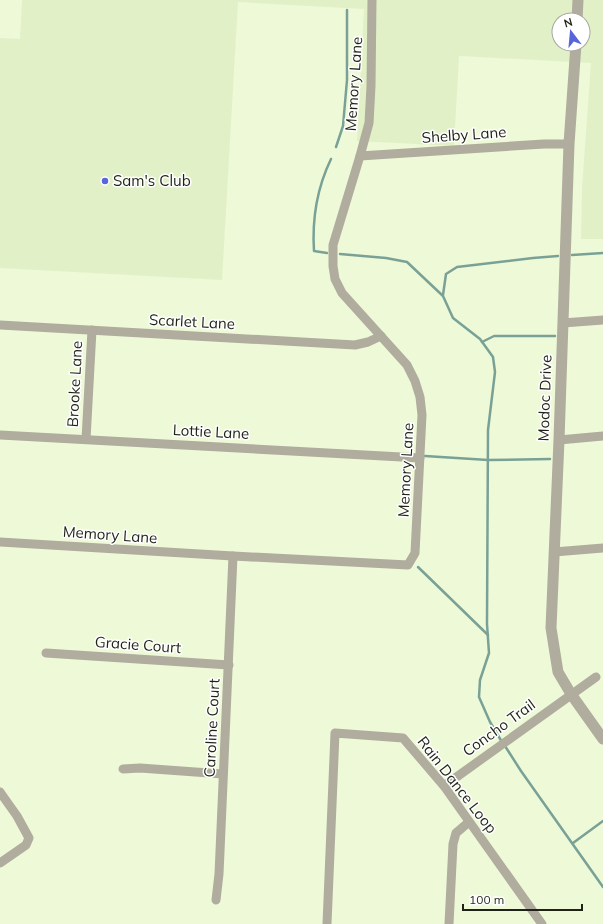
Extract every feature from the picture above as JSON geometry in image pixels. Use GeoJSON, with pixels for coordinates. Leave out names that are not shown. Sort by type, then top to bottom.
{"type":"FeatureCollection","features":[{"type":"Feature","properties":{"kind":"street","name":"Memory Lane"},"geometry":{"type":"LineString","coordinates":[[0,542],[408,565],[415,553],[422,415],[420,397],[408,364],[342,293],[335,279],[333,266],[333,245],[360,156],[368,123],[371,86],[372,0]]}},
{"type":"Feature","properties":{"kind":"street"},"geometry":{"type":"LineString","coordinates":[[577,12],[578,0]]}},
{"type":"Feature","properties":{"kind":"street","name":"Modoc Drive"},"geometry":{"type":"LineString","coordinates":[[575,52],[569,144],[551,628],[558,672],[571,694],[603,739]]}},
{"type":"Feature","properties":{"kind":"street","name":"Shelby Lane"},"geometry":{"type":"LineString","coordinates":[[360,156],[544,144],[569,144]]}},
{"type":"Feature","properties":{"kind":"street"},"geometry":{"type":"LineString","coordinates":[[563,323],[603,320]]}},
{"type":"Feature","properties":{"kind":"street","name":"Scarlet Lane"},"geometry":{"type":"LineString","coordinates":[[0,325],[355,345],[368,342],[381,336]]}},
{"type":"Feature","properties":{"kind":"street","name":"Brooke Lane"},"geometry":{"type":"LineString","coordinates":[[86,439],[92,330]]}},
{"type":"Feature","properties":{"kind":"street","name":"Lottie Lane"},"geometry":{"type":"LineString","coordinates":[[0,435],[420,458]]}},
{"type":"Feature","properties":{"kind":"street"},"geometry":{"type":"LineString","coordinates":[[559,440],[603,436]]}},
{"type":"Feature","properties":{"kind":"street"},"geometry":{"type":"LineString","coordinates":[[554,552],[603,548]]}},
{"type":"Feature","properties":{"kind":"street","name":"Caroline Court"},"geometry":{"type":"LineString","coordinates":[[216,900],[219,874],[224,774],[233,556]]}},
{"type":"Feature","properties":{"kind":"street","name":"Gracie Court"},"geometry":{"type":"LineString","coordinates":[[46,653],[229,665]]}},
{"type":"Feature","properties":{"kind":"street","name":"Concho Trail"},"geometry":{"type":"LineString","coordinates":[[444,786],[596,677]]}},
{"type":"Feature","properties":{"kind":"street","name":"Rain Dance Loop"},"geometry":{"type":"LineString","coordinates":[[327,924],[335,733],[404,738],[444,786],[542,924]]}},
{"type":"Feature","properties":{"kind":"street"},"geometry":{"type":"LineString","coordinates":[[123,769],[140,768],[224,774]]}},
{"type":"Feature","properties":{"kind":"street"},"geometry":{"type":"LineString","coordinates":[[0,792],[17,816],[29,838],[26,846],[0,863]]}},
{"type":"Feature","properties":{"kind":"street"},"geometry":{"type":"LineString","coordinates":[[449,924],[453,844],[456,833],[469,822]]}},
{"type":"Feature","properties":{"kind":"shaded area"},"geometry":{"type":"Polygon","coordinates":[[[22,0],[603,0],[603,239],[581,239],[582,188],[591,63],[459,56],[454,146],[357,141],[364,9],[238,2],[222,280],[0,268],[0,38],[20,39],[22,0]]]}},
{"type":"Feature","properties":{"kind":"waterway"},"geometry":{"type":"LineString","coordinates":[[336,147],[343,126],[347,80],[347,10]]}},
{"type":"Feature","properties":{"kind":"waterway"},"geometry":{"type":"LineString","coordinates":[[327,253],[314,251],[314,228],[316,204],[322,181],[331,159]]}},
{"type":"Feature","properties":{"kind":"waterway"},"geometry":{"type":"LineString","coordinates":[[572,255],[603,253]]}},
{"type":"Feature","properties":{"kind":"waterway"},"geometry":{"type":"LineString","coordinates":[[340,254],[386,258],[407,262],[443,296],[453,318],[480,339],[493,357],[495,372],[488,430],[487,624],[489,653],[480,680],[479,697],[490,722],[502,742]]}},
{"type":"Feature","properties":{"kind":"waterway"},"geometry":{"type":"LineString","coordinates":[[443,295],[446,274],[457,267],[558,256]]}},
{"type":"Feature","properties":{"kind":"waterway"},"geometry":{"type":"LineString","coordinates":[[482,342],[494,336],[555,336]]}},
{"type":"Feature","properties":{"kind":"waterway"},"geometry":{"type":"LineString","coordinates":[[425,456],[488,460],[550,459]]}},
{"type":"Feature","properties":{"kind":"waterway"},"geometry":{"type":"LineString","coordinates":[[418,567],[488,635]]}},
{"type":"Feature","properties":{"kind":"waterway"},"geometry":{"type":"LineString","coordinates":[[505,746],[603,887]]}},
{"type":"Feature","properties":{"kind":"waterway"},"geometry":{"type":"LineString","coordinates":[[573,843],[603,821]]}},
{"type":"Feature","properties":{"kind":"place","name":"Sam's Club"},"geometry":{"type":"Point","coordinates":[105,181]}}]}
